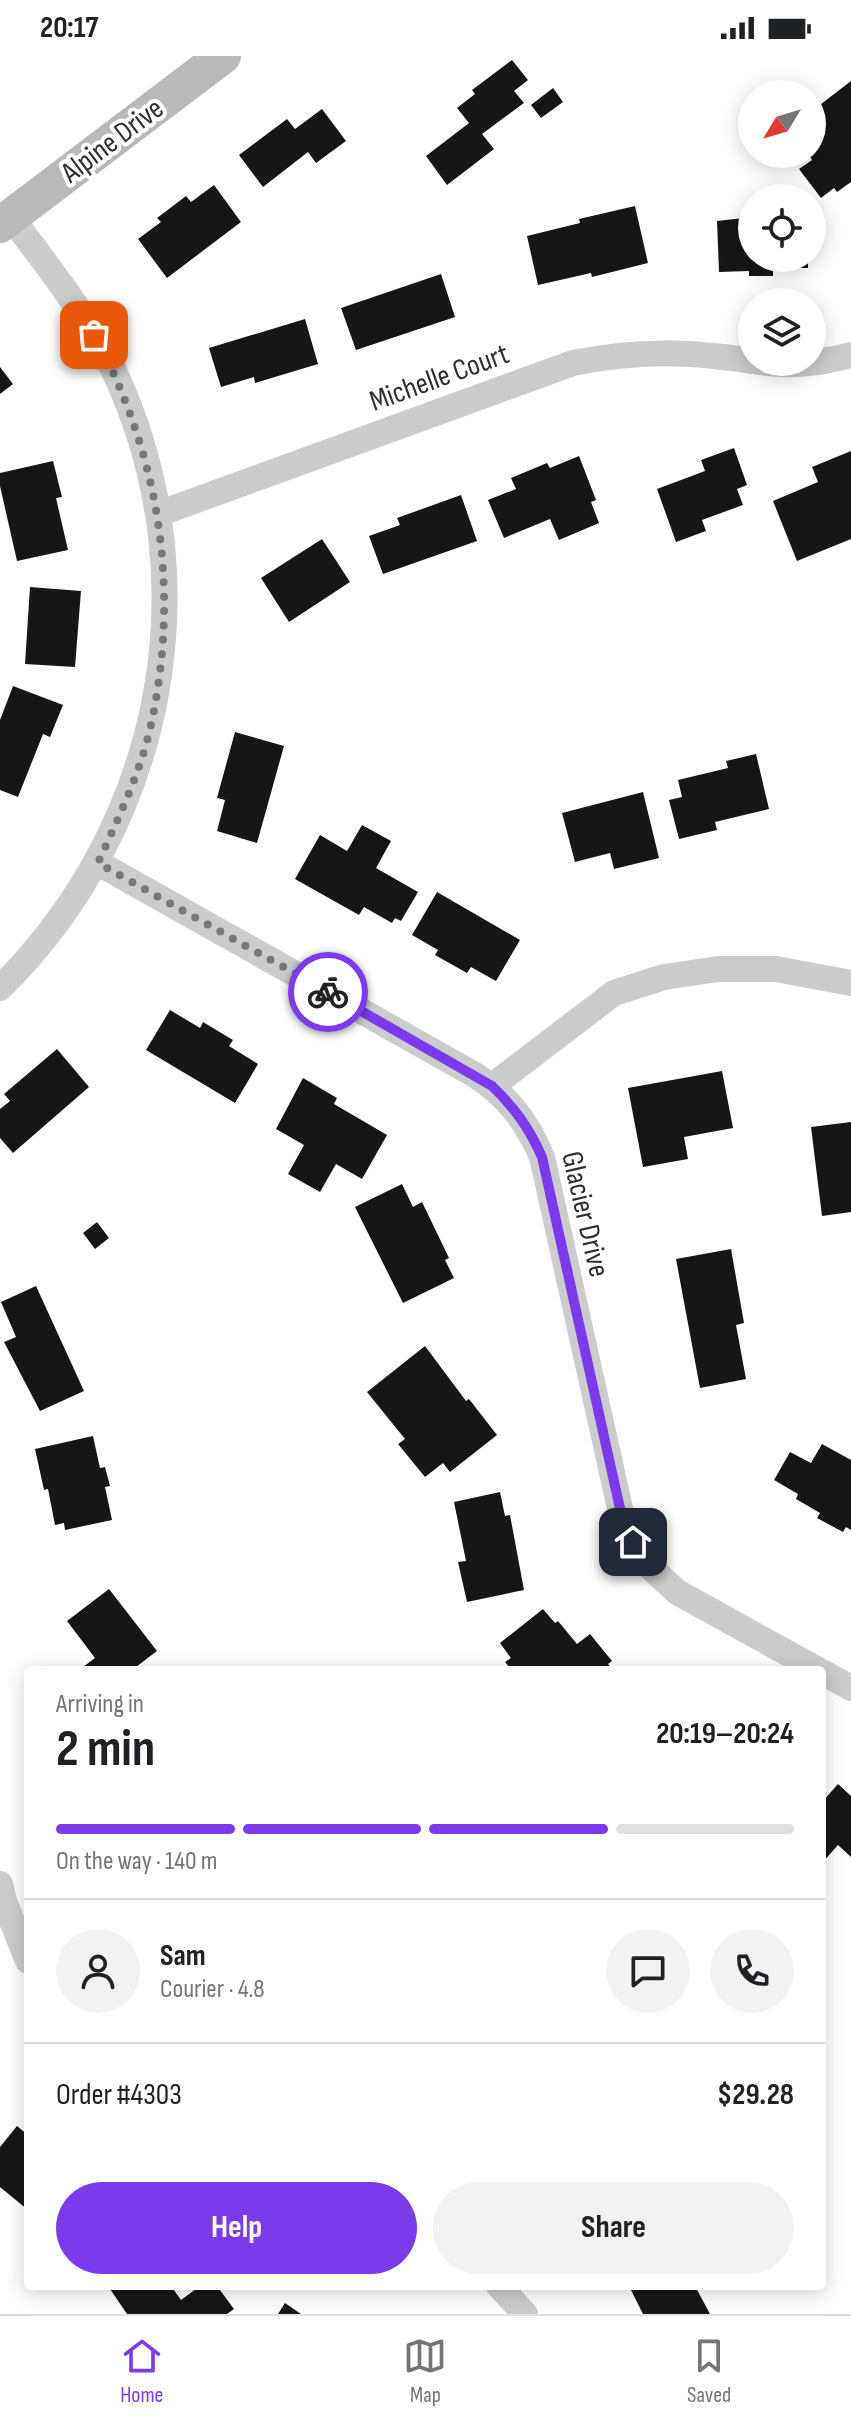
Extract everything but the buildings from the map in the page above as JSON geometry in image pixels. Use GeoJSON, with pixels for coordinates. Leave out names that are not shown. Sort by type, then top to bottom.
{"type":"FeatureCollection","features":[{"type":"Feature","properties":{"kind":"street","name":"Alpine Drive"},"geometry":{"type":"LineString","coordinates":[[6,221],[223,56]]}},
{"type":"Feature","properties":{"kind":"street"},"geometry":{"type":"LineString","coordinates":[[0,988],[28,961],[69,909],[98,863],[130,793],[152,721],[164,647],[165,572],[158,514],[142,443],[115,373],[83,316],[6,221]]}},
{"type":"Feature","properties":{"kind":"street","name":"Michelle Court"},"geometry":{"type":"LineString","coordinates":[[158,514],[573,363],[618,354],[666,351],[738,359]]}},
{"type":"Feature","properties":{"kind":"street"},"geometry":{"type":"LineString","coordinates":[[826,361],[851,355]]}},
{"type":"Feature","properties":{"kind":"street","name":"Glacier Drive"},"geometry":{"type":"LineString","coordinates":[[98,863],[492,1086],[513,1106],[530,1129],[542,1157],[621,1513],[633,1542],[651,1568],[677,1592],[811,1666]]}},
{"type":"Feature","properties":{"kind":"street"},"geometry":{"type":"LineString","coordinates":[[492,1086],[614,993],[664,977],[718,969],[776,969],[851,983]]}},
{"type":"Feature","properties":{"kind":"street","name":"Glacier Drive"},"geometry":{"type":"LineString","coordinates":[[826,1674],[851,1688]]}},
{"type":"Feature","properties":{"kind":"street"},"geometry":{"type":"LineString","coordinates":[[0,1884],[24,1951]]}},
{"type":"Feature","properties":{"kind":"street"},"geometry":{"type":"LineString","coordinates":[[503,2290],[525,2314]]}},
{"type":"Feature","properties":{"kind":"way so far"},"geometry":{"type":"LineString","coordinates":[[94,335],[115,373],[142,443],[158,514],[165,572],[164,647],[152,721],[130,793],[98,863],[328,992]]}},
{"type":"Feature","properties":{"kind":"route"},"geometry":{"type":"LineString","coordinates":[[328,992],[492,1086],[513,1106],[530,1129],[542,1157],[621,1513],[633,1542]]}}]}
